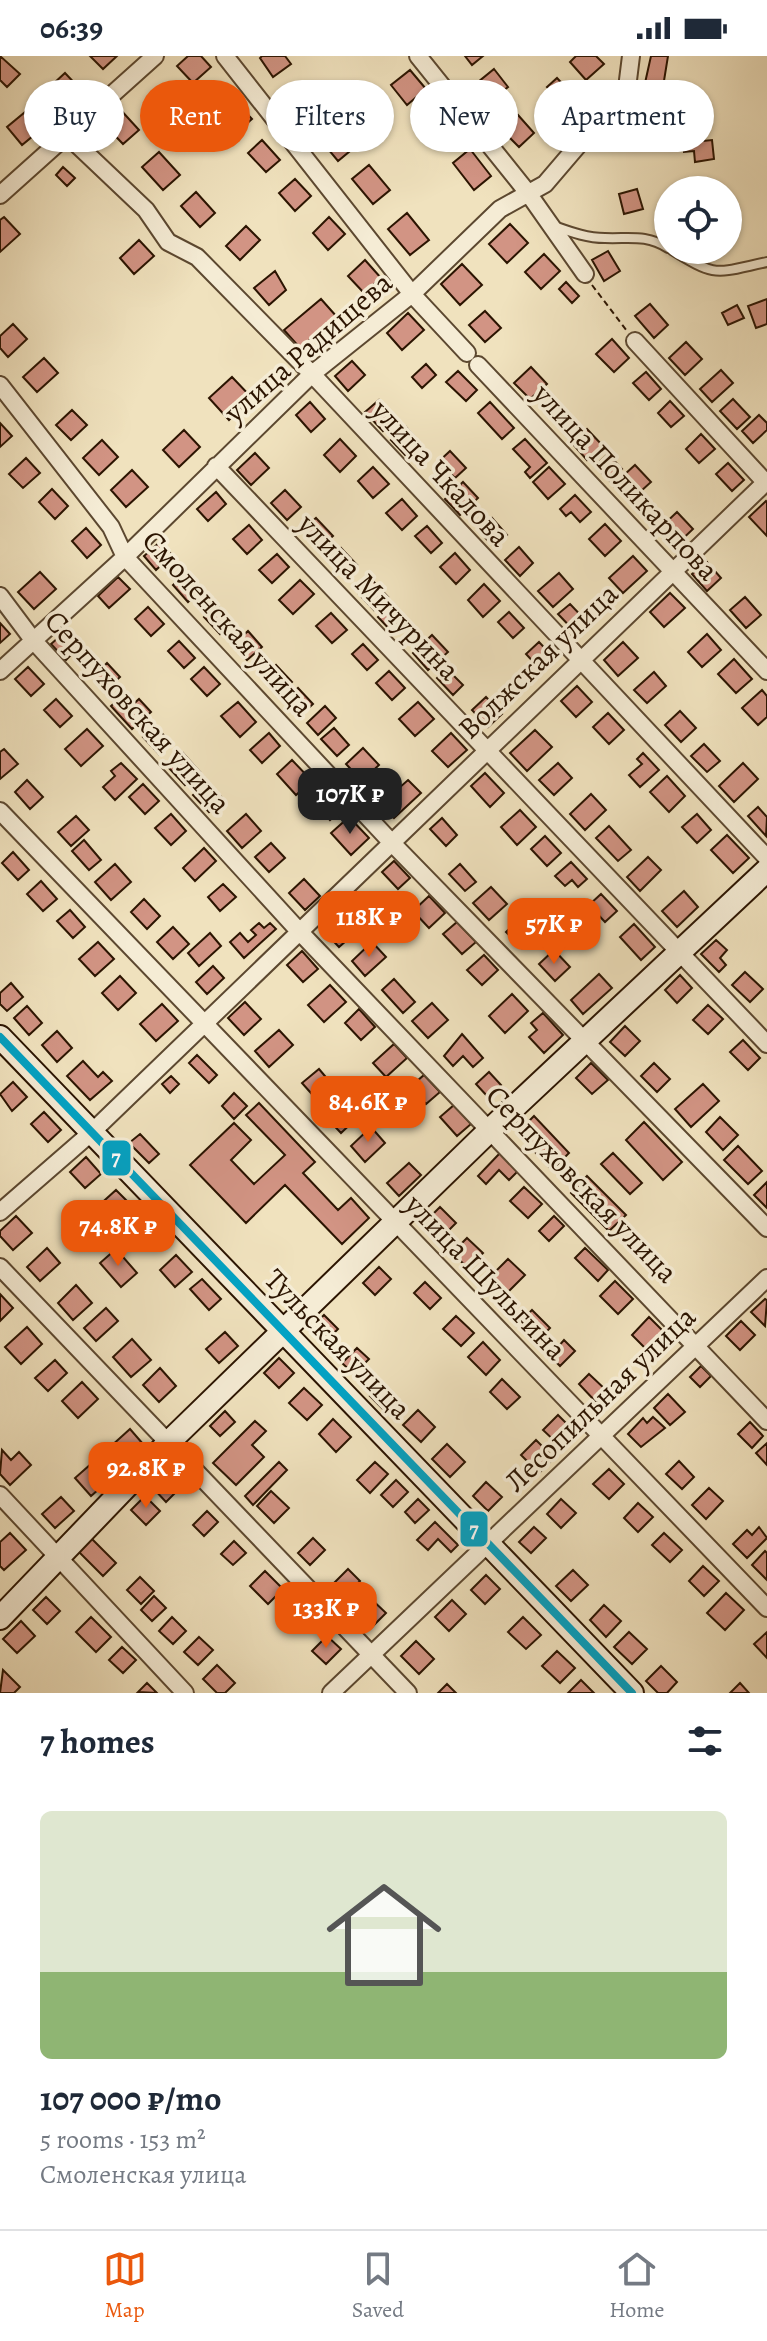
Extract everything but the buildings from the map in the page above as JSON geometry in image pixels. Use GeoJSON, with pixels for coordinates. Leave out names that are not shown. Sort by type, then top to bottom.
{"type":"FeatureCollection","features":[{"type":"Feature","properties":{"kind":"main road"},"geometry":{"type":"LineString","coordinates":[[0,1618],[169,1442],[285,1333],[491,1129],[767,870]]}},
{"type":"Feature","properties":{"kind":"main road","name":"Тульская улица"},"geometry":{"type":"LineString","coordinates":[[0,1037],[632,1693]]}},
{"type":"Feature","properties":{"kind":"street"},"geometry":{"type":"LineString","coordinates":[[124,84],[155,56]]}},
{"type":"Feature","properties":{"kind":"street","name":"улица Поликарпова"},"geometry":{"type":"LineString","coordinates":[[225,56],[412,294],[767,671]]}},
{"type":"Feature","properties":{"kind":"street"},"geometry":{"type":"LineString","coordinates":[[418,56],[528,193],[585,274]]}},
{"type":"Feature","properties":{"kind":"street","name":"улица Радищева"},"geometry":{"type":"LineString","coordinates":[[0,671],[125,557],[312,374],[412,294],[500,209],[545,184],[627,88],[626,60]]}},
{"type":"Feature","properties":{"kind":"street"},"geometry":{"type":"LineString","coordinates":[[1,194],[48,152]]}},
{"type":"Feature","properties":{"kind":"street","name":"улица Чкалова"},"geometry":{"type":"LineString","coordinates":[[85,152],[146,210],[168,242],[197,257],[312,374],[579,662],[767,858]]}},
{"type":"Feature","properties":{"kind":"street"},"geometry":{"type":"LineString","coordinates":[[635,341],[766,483]]}},
{"type":"Feature","properties":{"kind":"street","name":"Смоленская улица"},"geometry":{"type":"LineString","coordinates":[[0,385],[111,527],[125,557],[392,843],[767,1228]]}},
{"type":"Feature","properties":{"kind":"street","name":"улица Мичурина"},"geometry":{"type":"LineString","coordinates":[[216,466],[767,1044]]}},
{"type":"Feature","properties":{"kind":"street","name":"Волжская улица"},"geometry":{"type":"LineString","coordinates":[[0,1212],[92,1132],[298,930],[392,843],[485,749],[766,483]]}},
{"type":"Feature","properties":{"kind":"street","name":"Серпуховская улица"},"geometry":{"type":"LineString","coordinates":[[0,596],[33,640],[298,930],[767,1421]]}},
{"type":"Feature","properties":{"kind":"street","name":"улица Шульгина"},"geometry":{"type":"LineString","coordinates":[[0,811],[767,1608]]}},
{"type":"Feature","properties":{"kind":"street"},"geometry":{"type":"LineString","coordinates":[[0,1267],[408,1693]]}},
{"type":"Feature","properties":{"kind":"street","name":"Лесопильная улица"},"geometry":{"type":"LineString","coordinates":[[331,1693],[767,1278]]}},
{"type":"Feature","properties":{"kind":"street"},"geometry":{"type":"LineString","coordinates":[[0,1495],[185,1693]]}},
{"type":"Feature","properties":{"kind":"lane"},"geometry":{"type":"LineString","coordinates":[[550,224],[579,235],[606,238],[633,235],[654,243]]}},
{"type":"Feature","properties":{"kind":"lane"},"geometry":{"type":"LineString","coordinates":[[693,264],[702,270],[720,272],[767,262]]}},
{"type":"Feature","properties":{"kind":"path"},"geometry":{"type":"LineString","coordinates":[[596,290],[635,341]]}},
{"type":"Feature","properties":{"kind":"transit line","name":"7"},"geometry":{"type":"LineString","coordinates":[[0,1037],[632,1693]]}}]}
